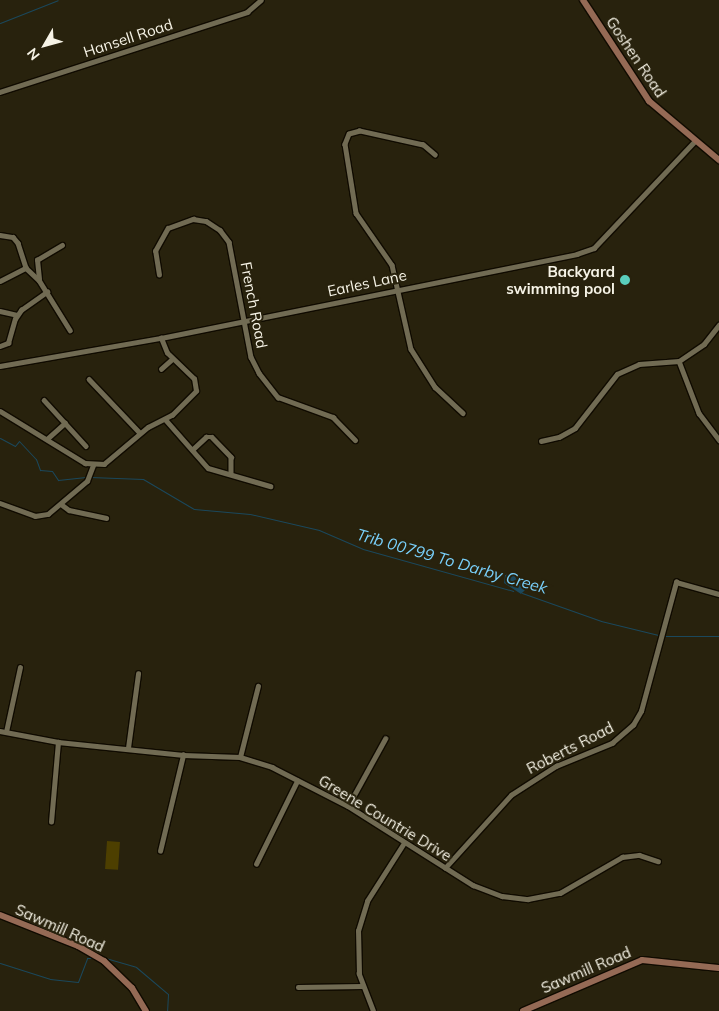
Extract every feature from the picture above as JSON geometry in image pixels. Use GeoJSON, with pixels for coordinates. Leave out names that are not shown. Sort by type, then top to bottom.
{"type":"FeatureCollection","features":[{"type":"Feature","properties":{"kind":"street","name":"Hansell Road"},"geometry":{"type":"LineString","coordinates":[[0,92],[247,12],[261,0]]}},
{"type":"Feature","properties":{"kind":"street","name":"Goshen Road"},"geometry":{"type":"LineString","coordinates":[[583,0],[649,101],[694,142],[719,160]]}},
{"type":"Feature","properties":{"kind":"street"},"geometry":{"type":"LineString","coordinates":[[435,155],[424,145],[360,131],[349,134],[344,144],[356,213],[392,265],[407,338],[415,358],[435,387],[463,412]]}},
{"type":"Feature","properties":{"kind":"street","name":"Earles Lane"},"geometry":{"type":"LineString","coordinates":[[0,366],[161,338],[560,258],[594,248],[694,142]]}},
{"type":"Feature","properties":{"kind":"street","name":"French Road"},"geometry":{"type":"LineString","coordinates":[[159,275],[155,251],[164,232],[180,221],[206,221],[220,230],[229,242],[246,320],[251,357],[267,386],[278,397],[333,416],[355,440]]}},
{"type":"Feature","properties":{"kind":"street"},"geometry":{"type":"LineString","coordinates":[[0,235],[13,237],[22,250],[26,268],[39,280],[70,330]]}},
{"type":"Feature","properties":{"kind":"street"},"geometry":{"type":"LineString","coordinates":[[39,280],[37,260],[62,245]]}},
{"type":"Feature","properties":{"kind":"street"},"geometry":{"type":"LineString","coordinates":[[0,281],[26,268]]}},
{"type":"Feature","properties":{"kind":"street"},"geometry":{"type":"LineString","coordinates":[[0,346],[8,343],[17,315],[47,292]]}},
{"type":"Feature","properties":{"kind":"street"},"geometry":{"type":"LineString","coordinates":[[0,311],[17,315]]}},
{"type":"Feature","properties":{"kind":"street"},"geometry":{"type":"LineString","coordinates":[[540,441],[559,437],[576,428],[617,374],[639,364],[679,361],[704,344],[719,325]]}},
{"type":"Feature","properties":{"kind":"street"},"geometry":{"type":"LineString","coordinates":[[0,411],[93,465],[112,459],[140,433],[176,412],[197,388],[191,375],[172,359],[164,349],[161,338]]}},
{"type":"Feature","properties":{"kind":"street"},"geometry":{"type":"LineString","coordinates":[[161,369],[172,359]]}},
{"type":"Feature","properties":{"kind":"street"},"geometry":{"type":"LineString","coordinates":[[679,361],[699,414],[707,429],[719,440]]}},
{"type":"Feature","properties":{"kind":"street"},"geometry":{"type":"LineString","coordinates":[[89,379],[140,433]]}},
{"type":"Feature","properties":{"kind":"street"},"geometry":{"type":"LineString","coordinates":[[44,400],[86,446]]}},
{"type":"Feature","properties":{"kind":"street"},"geometry":{"type":"LineString","coordinates":[[165,419],[212,470],[231,474],[248,482],[270,486]]}},
{"type":"Feature","properties":{"kind":"street"},"geometry":{"type":"LineString","coordinates":[[47,439],[65,423]]}},
{"type":"Feature","properties":{"kind":"street"},"geometry":{"type":"LineString","coordinates":[[192,450],[206,437],[212,437],[231,457],[231,474]]}},
{"type":"Feature","properties":{"kind":"street"},"geometry":{"type":"LineString","coordinates":[[0,502],[39,516],[61,504],[87,481],[93,465]]}},
{"type":"Feature","properties":{"kind":"street"},"geometry":{"type":"LineString","coordinates":[[61,504],[69,510],[106,518]]}},
{"type":"Feature","properties":{"kind":"street","name":"Roberts Road"},"geometry":{"type":"LineString","coordinates":[[445,868],[511,795],[556,766],[612,743],[633,725],[641,711],[676,582],[719,594]]}},
{"type":"Feature","properties":{"kind":"street"},"geometry":{"type":"LineString","coordinates":[[6,732],[20,667]]}},
{"type":"Feature","properties":{"kind":"street"},"geometry":{"type":"LineString","coordinates":[[128,748],[138,674]]}},
{"type":"Feature","properties":{"kind":"street"},"geometry":{"type":"LineString","coordinates":[[240,757],[258,686]]}},
{"type":"Feature","properties":{"kind":"street","name":"Greene Countrie Drive"},"geometry":{"type":"LineString","coordinates":[[0,731],[58,742],[183,755],[240,757],[272,767],[348,806],[445,868],[493,893],[528,899],[565,890],[622,857],[638,855],[658,861]]}},
{"type":"Feature","properties":{"kind":"street"},"geometry":{"type":"LineString","coordinates":[[348,806],[385,739]]}},
{"type":"Feature","properties":{"kind":"street"},"geometry":{"type":"LineString","coordinates":[[51,822],[58,742]]}},
{"type":"Feature","properties":{"kind":"street"},"geometry":{"type":"LineString","coordinates":[[160,851],[183,755]]}},
{"type":"Feature","properties":{"kind":"street"},"geometry":{"type":"LineString","coordinates":[[256,864],[297,781]]}},
{"type":"Feature","properties":{"kind":"street"},"geometry":{"type":"LineString","coordinates":[[373,1011],[362,986],[356,950],[360,922],[367,901],[404,843]]}},
{"type":"Feature","properties":{"kind":"street","name":"Sawmill Road"},"geometry":{"type":"LineString","coordinates":[[0,915],[78,946],[104,961],[132,988],[146,1011]]}},
{"type":"Feature","properties":{"kind":"street","name":"Sawmill Road"},"geometry":{"type":"LineString","coordinates":[[523,1011],[642,960],[719,967]]}},
{"type":"Feature","properties":{"kind":"street"},"geometry":{"type":"LineString","coordinates":[[298,988],[362,986]]}},
{"type":"Feature","properties":{"kind":"shaded area"},"geometry":{"type":"Polygon","coordinates":[[[107,841],[120,842],[118,870],[105,869],[107,841]]]}},
{"type":"Feature","properties":{"kind":"water"},"geometry":{"type":"Polygon","coordinates":[[[514,573],[521,579],[525,590],[521,594],[504,583],[505,575],[514,573]]]}},
{"type":"Feature","properties":{"kind":"waterway"},"geometry":{"type":"LineString","coordinates":[[0,23],[58,0]]}},
{"type":"Feature","properties":{"kind":"waterway","name":"Trib 00799 To Darby Creek"},"geometry":{"type":"LineString","coordinates":[[0,438],[15,446],[19,441],[36,459],[40,470],[52,471],[58,480],[86,477]]}},
{"type":"Feature","properties":{"kind":"waterway","name":"Trib 00799 To Darby Creek"},"geometry":{"type":"LineString","coordinates":[[90,477],[143,479],[194,509],[250,514],[319,530],[363,549],[513,591]]}},
{"type":"Feature","properties":{"kind":"waterway","name":"Trib 00799 To Darby Creek"},"geometry":{"type":"LineString","coordinates":[[522,593],[601,621],[658,635]]}},
{"type":"Feature","properties":{"kind":"waterway","name":"Trib 00799 To Darby Creek"},"geometry":{"type":"LineString","coordinates":[[662,636],[719,636]]}},
{"type":"Feature","properties":{"kind":"waterway"},"geometry":{"type":"LineString","coordinates":[[102,957],[136,967],[168,994],[167,1011]]}},
{"type":"Feature","properties":{"kind":"waterway"},"geometry":{"type":"LineString","coordinates":[[0,963],[50,979],[78,982],[87,958],[93,958]]}},
{"type":"Feature","properties":{"kind":"place","name":"Backyard swimming pool"},"geometry":{"type":"Point","coordinates":[625,280]}}]}
